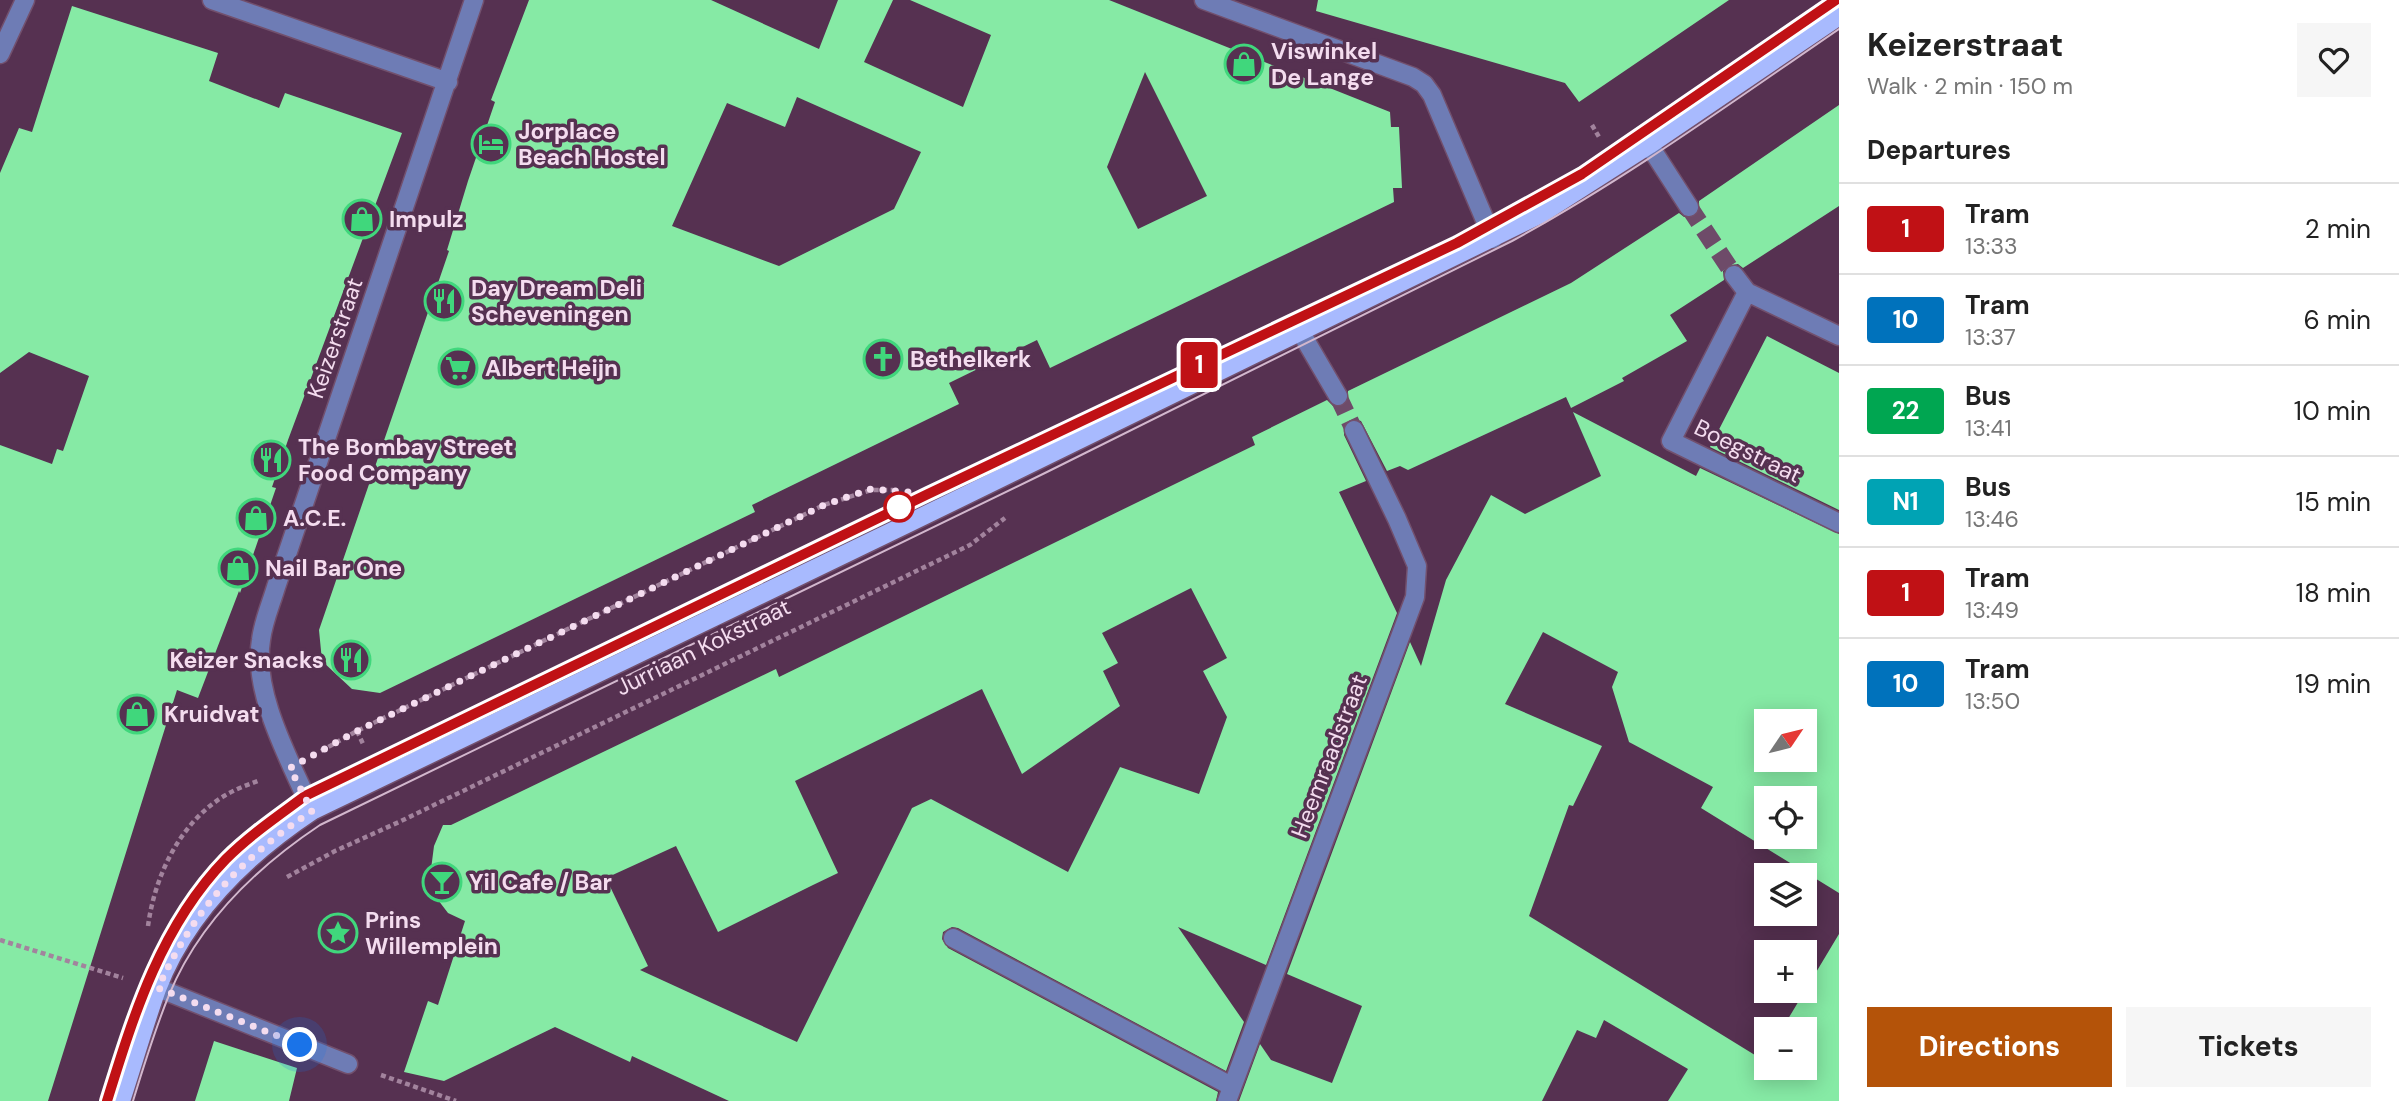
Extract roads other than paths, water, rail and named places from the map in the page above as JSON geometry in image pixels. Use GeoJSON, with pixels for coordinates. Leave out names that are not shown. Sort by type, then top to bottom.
{"type":"FeatureCollection","features":[{"type":"Feature","properties":{"kind":"main road","name":"Jurriaan Kokstraat"},"geometry":{"type":"LineString","coordinates":[[121,1101],[158,988],[171,959],[208,901],[256,852],[312,811],[1493,239],[1541,214],[1649,145],[1839,16]]}},
{"type":"Feature","properties":{"kind":"street"},"geometry":{"type":"LineString","coordinates":[[0,54],[25,0]]}},
{"type":"Feature","properties":{"kind":"street"},"geometry":{"type":"LineString","coordinates":[[212,0],[447,82]]}},
{"type":"Feature","properties":{"kind":"street","name":"Keizerstraat"},"geometry":{"type":"LineString","coordinates":[[312,811],[290,768],[261,676],[260,640],[474,0]]}},
{"type":"Feature","properties":{"kind":"street"},"geometry":{"type":"LineString","coordinates":[[1216,2],[1413,77],[1424,84],[1432,95],[1493,239]]}},
{"type":"Feature","properties":{"kind":"street"},"geometry":{"type":"LineString","coordinates":[[1649,145],[1689,207]]}},
{"type":"Feature","properties":{"kind":"street"},"geometry":{"type":"LineString","coordinates":[[1734,275],[1747,292],[1839,336]]}},
{"type":"Feature","properties":{"kind":"street","name":"Boegstraat"},"geometry":{"type":"LineString","coordinates":[[1747,292],[1671,440],[1839,523]]}},
{"type":"Feature","properties":{"kind":"street"},"geometry":{"type":"LineString","coordinates":[[1300,331],[1338,396]]}},
{"type":"Feature","properties":{"kind":"street","name":"Heemraadstraat"},"geometry":{"type":"LineString","coordinates":[[1229,1093],[1415,597],[1417,566],[1354,430]]}},
{"type":"Feature","properties":{"kind":"street"},"geometry":{"type":"LineString","coordinates":[[953,938],[1229,1093]]}},
{"type":"Feature","properties":{"kind":"street"},"geometry":{"type":"LineString","coordinates":[[158,988],[348,1064]]}},
{"type":"Feature","properties":{"kind":"tunnel"},"geometry":{"type":"LineString","coordinates":[[1689,207],[1734,275]]}},
{"type":"Feature","properties":{"kind":"tunnel"},"geometry":{"type":"LineString","coordinates":[[1338,396],[1354,430]]}},
{"type":"Feature","properties":{"kind":"tram line"},"geometry":{"type":"LineString","coordinates":[[107,1101],[139,1004],[167,942],[184,913],[203,885],[226,859],[305,796],[928,494],[1457,243],[1582,174],[1836,0]]}},
{"type":"Feature","properties":{"kind":"tram line","name":"1"},"geometry":{"type":"LineString","coordinates":[[107,1101],[153,968],[186,909],[225,860],[247,839],[305,796],[928,494],[1457,243],[1582,174],[1836,0]]}},
{"type":"Feature","properties":{"kind":"tram line"},"geometry":{"type":"LineString","coordinates":[[133,1101],[169,995],[196,944],[213,920],[252,878],[320,825],[1047,472],[1512,241],[1637,166],[1839,29]]}},
{"type":"Feature","properties":{"kind":"place","name":"Viswinkel De Lange"},"geometry":{"type":"Point","coordinates":[1244,64]}},
{"type":"Feature","properties":{"kind":"place","name":"Jorplace Beach Hostel"},"geometry":{"type":"Point","coordinates":[491,144]}},
{"type":"Feature","properties":{"kind":"place","name":"Impulz"},"geometry":{"type":"Point","coordinates":[362,219]}},
{"type":"Feature","properties":{"kind":"place","name":"Day Dream Deli Scheveningen"},"geometry":{"type":"Point","coordinates":[444,301]}},
{"type":"Feature","properties":{"kind":"place","name":"Bethelkerk"},"geometry":{"type":"Point","coordinates":[883,359]}},
{"type":"Feature","properties":{"kind":"place","name":"Albert Heijn"},"geometry":{"type":"Point","coordinates":[458,368]}},
{"type":"Feature","properties":{"kind":"place","name":"The Bombay Street Food Company"},"geometry":{"type":"Point","coordinates":[271,460]}},
{"type":"Feature","properties":{"kind":"place","name":"A.C.E."},"geometry":{"type":"Point","coordinates":[256,518]}},
{"type":"Feature","properties":{"kind":"place","name":"Nail Bar One"},"geometry":{"type":"Point","coordinates":[238,568]}},
{"type":"Feature","properties":{"kind":"place","name":"Keizer Snacks"},"geometry":{"type":"Point","coordinates":[351,660]}},
{"type":"Feature","properties":{"kind":"place","name":"Kruidvat"},"geometry":{"type":"Point","coordinates":[137,714]}},
{"type":"Feature","properties":{"kind":"place","name":"Yil Cafe / Bar"},"geometry":{"type":"Point","coordinates":[442,882]}},
{"type":"Feature","properties":{"kind":"place","name":"Prins Willemplein"},"geometry":{"type":"Point","coordinates":[338,933]}}]}
